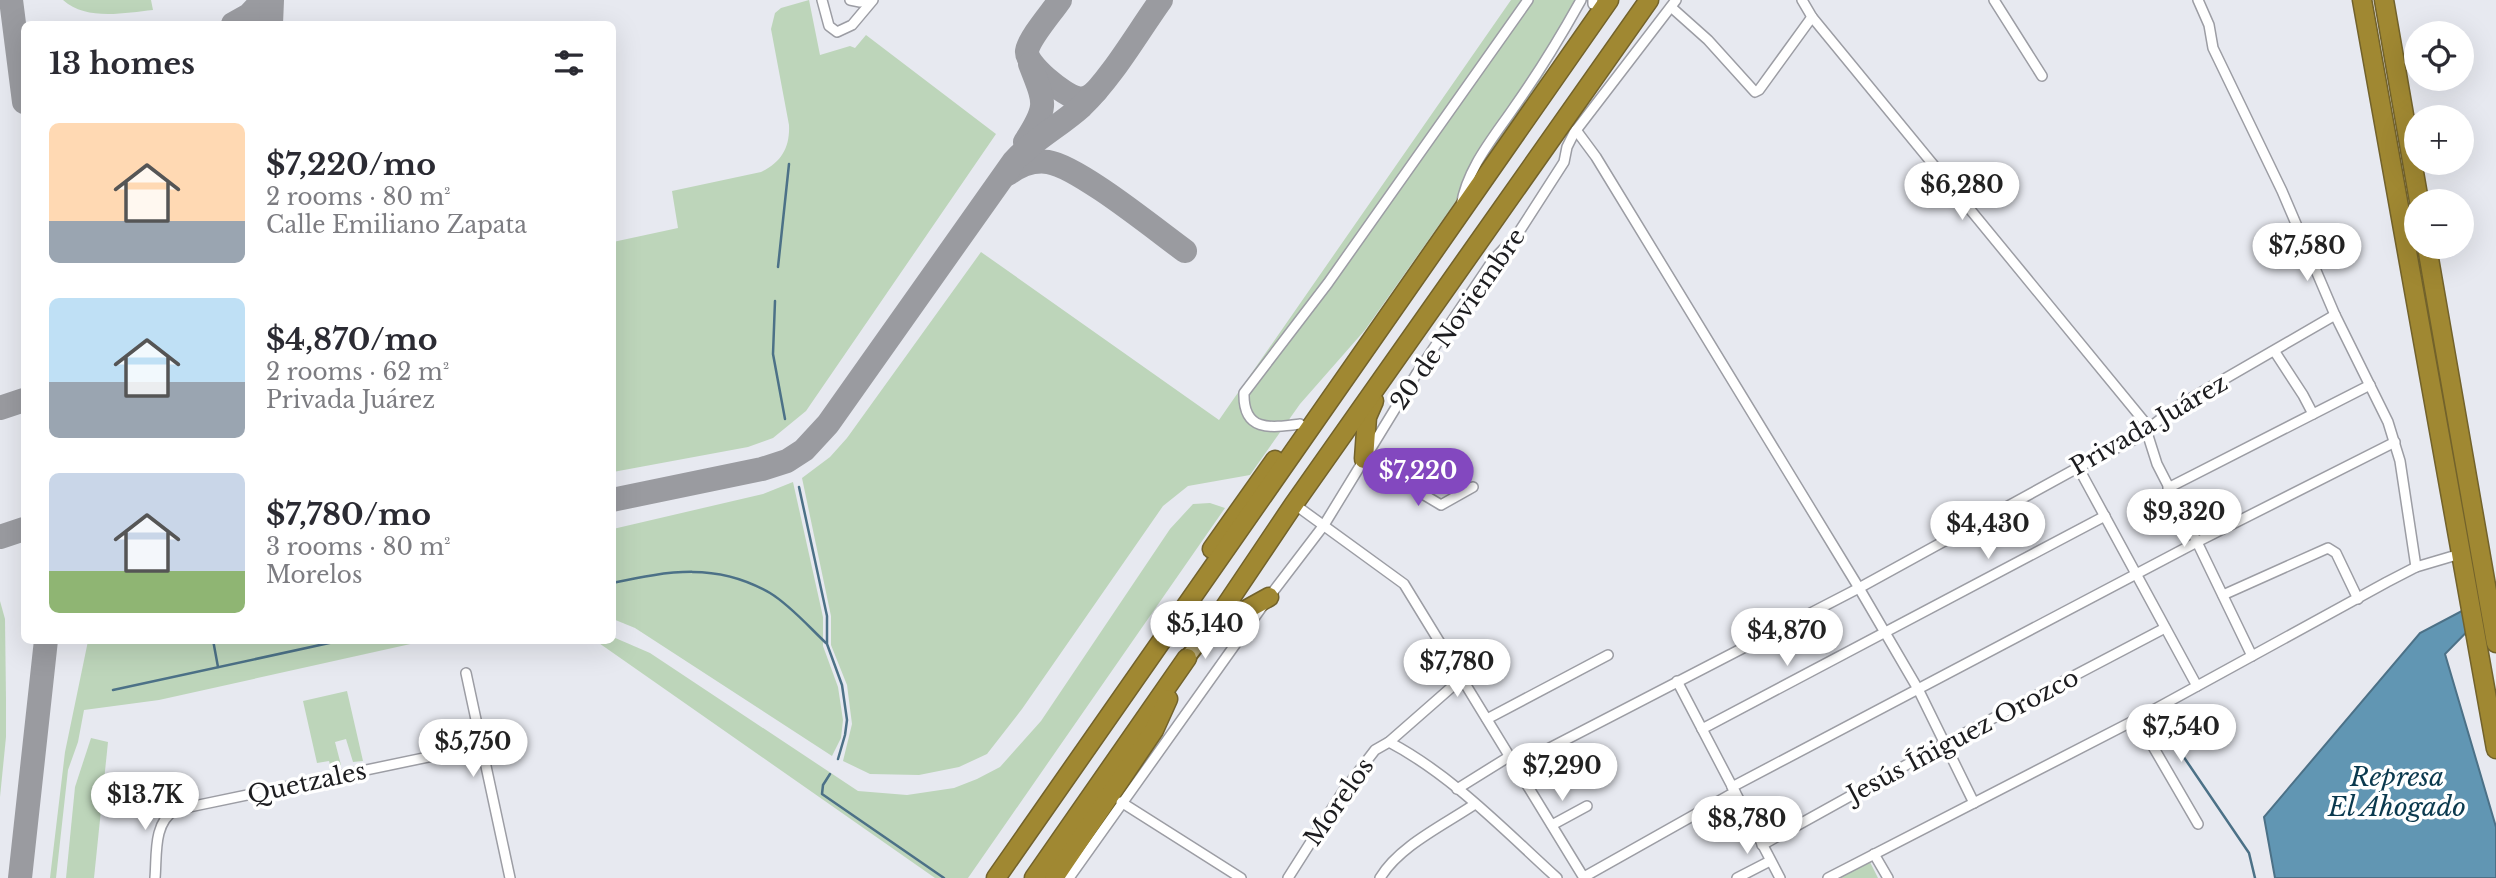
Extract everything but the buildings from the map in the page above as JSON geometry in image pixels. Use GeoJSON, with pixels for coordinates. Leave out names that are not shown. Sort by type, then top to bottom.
{"type":"FeatureCollection","features":[{"type":"Feature","properties":{"kind":"highway"},"geometry":{"type":"LineString","coordinates":[[1210,629],[1293,504],[1649,0]]}},
{"type":"Feature","properties":{"kind":"highway"},"geometry":{"type":"LineString","coordinates":[[2362,0],[2496,748]]}},
{"type":"Feature","properties":{"kind":"highway"},"geometry":{"type":"LineString","coordinates":[[2384,0],[2417,189]]}},
{"type":"Feature","properties":{"kind":"highway"},"geometry":{"type":"LineString","coordinates":[[996,878],[1546,90],[1594,1]]}},
{"type":"Feature","properties":{"kind":"highway"},"geometry":{"type":"LineString","coordinates":[[2429,259],[2495,636]]}},
{"type":"Feature","properties":{"kind":"highway"},"geometry":{"type":"LineString","coordinates":[[984,878],[1300,424],[1374,338]]}},
{"type":"Feature","properties":{"kind":"highway"},"geometry":{"type":"LineString","coordinates":[[1364,459],[1367,417],[1387,372]]}},
{"type":"Feature","properties":{"kind":"highway"},"geometry":{"type":"LineString","coordinates":[[1210,629],[1269,597]]}},
{"type":"Feature","properties":{"kind":"highway"},"geometry":{"type":"LineString","coordinates":[[1062,873],[1154,730],[1187,658]]}},
{"type":"Feature","properties":{"kind":"highway"},"geometry":{"type":"LineString","coordinates":[[1034,878],[1187,658]]}},
{"type":"Feature","properties":{"kind":"main road"},"geometry":{"type":"LineString","coordinates":[[1187,658],[1210,629]]}},
{"type":"Feature","properties":{"kind":"street"},"geometry":{"type":"LineString","coordinates":[[822,0],[829,26],[837,32],[852,24],[872,0]]}},
{"type":"Feature","properties":{"kind":"street"},"geometry":{"type":"LineString","coordinates":[[850,0],[872,0]]}},
{"type":"Feature","properties":{"kind":"street"},"geometry":{"type":"LineString","coordinates":[[1300,424],[1269,428],[1252,421],[1244,408],[1244,393],[1328,283],[1528,0]]}},
{"type":"Feature","properties":{"kind":"street"},"geometry":{"type":"LineString","coordinates":[[1802,0],[1812,17],[2143,419],[2157,464],[2168,488],[2252,656]]}},
{"type":"Feature","properties":{"kind":"street"},"geometry":{"type":"LineString","coordinates":[[1994,0],[2042,76]]}},
{"type":"Feature","properties":{"kind":"street"},"geometry":{"type":"LineString","coordinates":[[2198,0],[2209,25],[2213,48],[2282,191],[2395,442],[2416,567]]}},
{"type":"Feature","properties":{"kind":"street"},"geometry":{"type":"LineString","coordinates":[[1458,217],[1463,192],[1471,173],[1549,56],[1594,1]]}},
{"type":"Feature","properties":{"kind":"street"},"geometry":{"type":"LineString","coordinates":[[1674,3],[1755,92],[1812,17]]}},
{"type":"Feature","properties":{"kind":"street","name":"20 de Noviembre"},"geometry":{"type":"LineString","coordinates":[[1062,873],[1121,802],[1269,597],[1324,526],[1417,373],[1493,260],[1517,235],[1564,162],[1567,147],[1576,130],[1674,3]]}},
{"type":"Feature","properties":{"kind":"street"},"geometry":{"type":"LineString","coordinates":[[1576,130],[1603,169],[1859,588],[1917,689],[1974,803]]}},
{"type":"Feature","properties":{"kind":"street","name":"Privada Juárez"},"geometry":{"type":"LineString","coordinates":[[1516,766],[1859,588],[2148,430],[2176,407],[2336,316]]}},
{"type":"Feature","properties":{"kind":"street"},"geometry":{"type":"LineString","coordinates":[[2275,352],[2306,399],[2312,414]]}},
{"type":"Feature","properties":{"kind":"street"},"geometry":{"type":"LineString","coordinates":[[2168,488],[2370,385]]}},
{"type":"Feature","properties":{"kind":"street"},"geometry":{"type":"LineString","coordinates":[[1293,504],[1404,584],[1584,877],[1917,689],[2395,442]]}},
{"type":"Feature","properties":{"kind":"street"},"geometry":{"type":"LineString","coordinates":[[1364,459],[1441,505],[1473,487]]}},
{"type":"Feature","properties":{"kind":"street"},"geometry":{"type":"LineString","coordinates":[[2078,467],[2197,686]]}},
{"type":"Feature","properties":{"kind":"street"},"geometry":{"type":"LineString","coordinates":[[1702,729],[2105,516]]}},
{"type":"Feature","properties":{"kind":"street"},"geometry":{"type":"LineString","coordinates":[[2223,595],[2328,548],[2336,553],[2358,599]]}},
{"type":"Feature","properties":{"kind":"street"},"geometry":{"type":"LineString","coordinates":[[1828,878],[2137,719],[2416,567],[2460,554]]}},
{"type":"Feature","properties":{"kind":"street","name":"Jesús Íñiguez Orozco"},"geometry":{"type":"LineString","coordinates":[[1762,845],[1944,744],[2165,628]]}},
{"type":"Feature","properties":{"kind":"street"},"geometry":{"type":"LineString","coordinates":[[1487,719],[1608,655]]}},
{"type":"Feature","properties":{"kind":"street"},"geometry":{"type":"LineString","coordinates":[[466,673],[510,878]]}},
{"type":"Feature","properties":{"kind":"street","name":"Morelos"},"geometry":{"type":"LineString","coordinates":[[1288,878],[1375,750],[1389,742],[1462,678]]}},
{"type":"Feature","properties":{"kind":"street"},"geometry":{"type":"LineString","coordinates":[[1677,681],[1780,878]]}},
{"type":"Feature","properties":{"kind":"street"},"geometry":{"type":"LineString","coordinates":[[2137,719],[2198,824]]}},
{"type":"Feature","properties":{"kind":"street"},"geometry":{"type":"LineString","coordinates":[[1389,742],[1413,755],[1457,789],[1557,878]]}},
{"type":"Feature","properties":{"kind":"street","name":"Quetzales"},"geometry":{"type":"LineString","coordinates":[[155,878],[160,823],[175,810],[481,746]]}},
{"type":"Feature","properties":{"kind":"street"},"geometry":{"type":"LineString","coordinates":[[1457,789],[1510,756]]}},
{"type":"Feature","properties":{"kind":"street"},"geometry":{"type":"LineString","coordinates":[[1121,802],[1241,878]]}},
{"type":"Feature","properties":{"kind":"street"},"geometry":{"type":"LineString","coordinates":[[1380,878],[1388,865],[1401,853],[1475,804]]}},
{"type":"Feature","properties":{"kind":"street"},"geometry":{"type":"LineString","coordinates":[[1552,825],[1587,806]]}},
{"type":"Feature","properties":{"kind":"street"},"geometry":{"type":"LineString","coordinates":[[1874,854],[1888,878]]}},
{"type":"Feature","properties":{"kind":"street"},"geometry":{"type":"LineString","coordinates":[[1737,878],[1770,861]]}},
{"type":"Feature","properties":{"kind":"green space"},"geometry":{"type":"Polygon","coordinates":[[[63,0],[151,0],[153,10],[118,14],[94,13],[72,7],[63,0]]]}},
{"type":"Feature","properties":{"kind":"green space"},"geometry":{"type":"Polygon","coordinates":[[[809,0],[820,55],[850,46],[855,48],[866,35],[996,134],[806,411],[773,438],[748,447],[616,471],[616,241],[678,228],[672,191],[761,172],[779,159],[786,147],[789,125],[771,29],[775,13],[781,8],[809,0]]]}},
{"type":"Feature","properties":{"kind":"green space"},"geometry":{"type":"Polygon","coordinates":[[[1511,0],[1583,0],[1575,21],[1537,86],[1365,330],[1300,404],[1250,475],[1188,486],[1163,506],[1022,709],[987,754],[959,767],[919,775],[870,774],[843,761],[852,724],[847,685],[831,645],[831,616],[802,478],[830,457],[847,438],[981,252],[1219,420],[1511,0]]]}},
{"type":"Feature","properties":{"kind":"green space"},"geometry":{"type":"Polygon","coordinates":[[[793,482],[823,617],[823,646],[838,687],[843,720],[841,738],[832,756],[635,628],[616,620],[616,528],[763,494],[793,482]]]}},
{"type":"Feature","properties":{"kind":"green space"},"geometry":{"type":"Polygon","coordinates":[[[1210,503],[1225,508],[968,878],[935,878],[600,644],[616,644],[616,638],[650,653],[858,791],[907,795],[954,788],[1000,767],[1041,721],[1170,529],[1193,504],[1210,503]]]}},
{"type":"Feature","properties":{"kind":"green space"},"geometry":{"type":"Polygon","coordinates":[[[0,601],[5,619],[6,737],[0,797],[0,601]]]}},
{"type":"Feature","properties":{"kind":"green space"},"geometry":{"type":"Polygon","coordinates":[[[87,644],[411,644],[159,700],[84,710],[78,742],[68,770],[56,878],[50,878],[65,752],[87,644]]]}},
{"type":"Feature","properties":{"kind":"green space"},"geometry":{"type":"Polygon","coordinates":[[[347,691],[363,761],[353,762],[346,739],[335,742],[341,765],[331,768],[329,761],[317,763],[303,701],[347,691]]]}},
{"type":"Feature","properties":{"kind":"green space"},"geometry":{"type":"Polygon","coordinates":[[[91,738],[108,742],[94,878],[66,878],[75,787],[91,738]]]}},
{"type":"Feature","properties":{"kind":"green space"},"geometry":{"type":"Polygon","coordinates":[[[1870,862],[1878,878],[1839,878],[1870,862]]]}},
{"type":"Feature","properties":{"kind":"water","name":"Represa El Ahogado"},"geometry":{"type":"Polygon","coordinates":[[[2496,593],[2496,602],[2445,654],[2496,827],[2496,878],[2275,878],[2264,817],[2420,633],[2496,593]]]}},
{"type":"Feature","properties":{"kind":"waterway"},"geometry":{"type":"LineString","coordinates":[[778,267],[789,164]]}},
{"type":"Feature","properties":{"kind":"waterway"},"geometry":{"type":"LineString","coordinates":[[775,301],[773,354],[785,419]]}},
{"type":"Feature","properties":{"kind":"waterway"},"geometry":{"type":"LineString","coordinates":[[799,487],[827,616],[827,644],[842,685],[847,720],[838,759]]}},
{"type":"Feature","properties":{"kind":"waterway"},"geometry":{"type":"LineString","coordinates":[[616,582],[653,575],[692,572],[731,577],[770,593],[826,643]]}},
{"type":"Feature","properties":{"kind":"waterway"},"geometry":{"type":"LineString","coordinates":[[214,644],[218,667]]}},
{"type":"Feature","properties":{"kind":"waterway"},"geometry":{"type":"LineString","coordinates":[[113,690],[325,644]]}},
{"type":"Feature","properties":{"kind":"waterway"},"geometry":{"type":"LineString","coordinates":[[2162,725],[2249,853],[2255,878]]}},
{"type":"Feature","properties":{"kind":"waterway"},"geometry":{"type":"LineString","coordinates":[[830,774],[823,785],[822,794],[944,878]]}},
{"type":"Feature","properties":{"kind":"taxiway"},"geometry":{"type":"LineString","coordinates":[[11,0],[21,78]]}},
{"type":"Feature","properties":{"kind":"taxiway"},"geometry":{"type":"LineString","coordinates":[[238,21],[249,15],[263,0]]}},
{"type":"Feature","properties":{"kind":"taxiway"},"geometry":{"type":"LineString","coordinates":[[271,21],[272,0]]}},
{"type":"Feature","properties":{"kind":"taxiway"},"geometry":{"type":"LineString","coordinates":[[1060,0],[1032,39],[1027,51],[1028,57],[1046,78],[1071,96],[1085,98],[1096,91]]}},
{"type":"Feature","properties":{"kind":"taxiway"},"geometry":{"type":"LineString","coordinates":[[616,499],[762,469],[787,461],[804,450],[828,424],[1014,161],[1074,113],[1093,94],[1114,69],[1161,0]]}},
{"type":"Feature","properties":{"kind":"taxiway"},"geometry":{"type":"LineString","coordinates":[[1025,142],[1038,120],[1042,104],[1030,64]]}},
{"type":"Feature","properties":{"kind":"taxiway"},"geometry":{"type":"LineString","coordinates":[[1008,174],[1022,166],[1038,162],[1062,166],[1097,187],[1185,251]]}},
{"type":"Feature","properties":{"kind":"taxiway"},"geometry":{"type":"LineString","coordinates":[[0,408],[21,401]]}},
{"type":"Feature","properties":{"kind":"taxiway"},"geometry":{"type":"LineString","coordinates":[[0,537],[21,530]]}},
{"type":"Feature","properties":{"kind":"taxiway"},"geometry":{"type":"LineString","coordinates":[[20,878],[46,644]]}}]}
